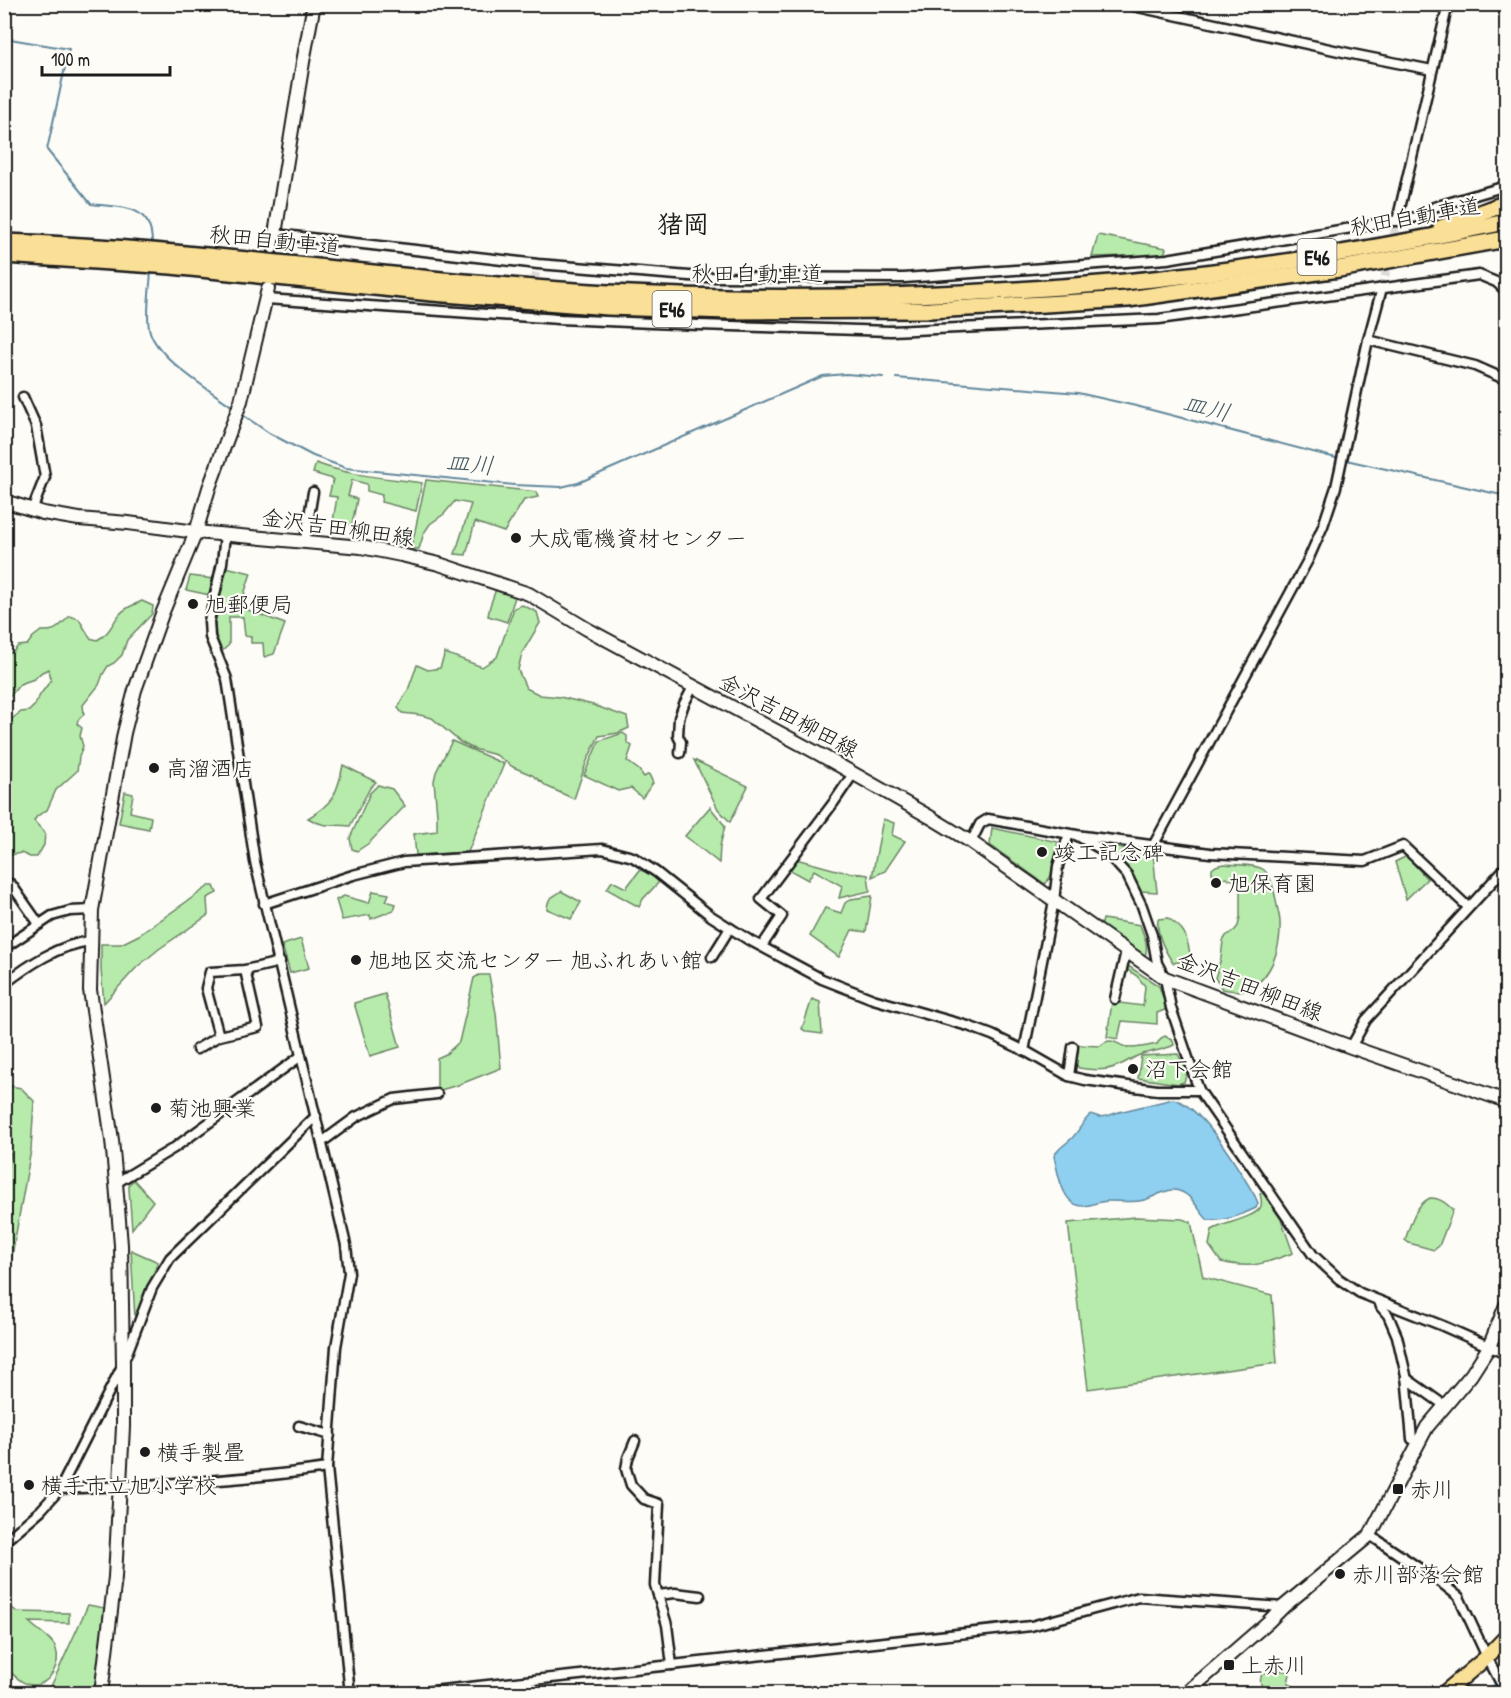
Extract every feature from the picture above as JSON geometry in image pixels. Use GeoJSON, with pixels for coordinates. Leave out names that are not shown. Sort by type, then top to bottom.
{"type":"FeatureCollection","features":[{"type":"Feature","properties":{"kind":"highway"},"geometry":{"type":"LineString","coordinates":[[1405,243],[1506,203]]}},
{"type":"Feature","properties":{"kind":"highway","name":"秋田自動車道"},"geometry":{"type":"LineString","coordinates":[[4,242],[172,252],[448,281],[610,293],[730,297],[931,296],[1126,282],[1224,270],[1405,243],[1506,222]]}},
{"type":"Feature","properties":{"kind":"highway","name":"秋田自動車道"},"geometry":{"type":"LineString","coordinates":[[4,255],[171,266],[608,307],[728,310],[930,310],[1128,299],[1339,269],[1506,239]]}},
{"type":"Feature","properties":{"kind":"main road"},"geometry":{"type":"LineString","coordinates":[[1443,1694],[1487,1658],[1506,1637]]}},
{"type":"Feature","properties":{"kind":"street"},"geometry":{"type":"LineString","coordinates":[[273,249],[314,4]]}},
{"type":"Feature","properties":{"kind":"street"},"geometry":{"type":"LineString","coordinates":[[1124,4],[1432,70]]}},
{"type":"Feature","properties":{"kind":"street"},"geometry":{"type":"LineString","coordinates":[[1397,222],[1448,4]]}},
{"type":"Feature","properties":{"kind":"street"},"geometry":{"type":"LineString","coordinates":[[275,234],[538,264],[702,277],[904,278],[1167,258],[1397,222],[1423,216],[1434,207],[1506,186]]}},
{"type":"Feature","properties":{"kind":"street"},"geometry":{"type":"LineString","coordinates":[[101,1694],[115,1577],[121,1486],[123,1364],[116,1183],[90,990],[92,910],[124,733],[135,690],[162,614],[196,532],[209,488],[242,401],[267,294],[559,319],[891,330],[1159,319],[1479,275],[1496,282],[1506,291]]}},
{"type":"Feature","properties":{"kind":"street"},"geometry":{"type":"LineString","coordinates":[[1153,846],[1308,560],[1323,526],[1336,487],[1368,340],[1382,288]]}},
{"type":"Feature","properties":{"kind":"street"},"geometry":{"type":"LineString","coordinates":[[1368,340],[1475,366],[1506,378]]}},
{"type":"Feature","properties":{"kind":"street"},"geometry":{"type":"LineString","coordinates":[[23,397],[36,426],[45,477],[32,510]]}},
{"type":"Feature","properties":{"kind":"street"},"geometry":{"type":"LineString","coordinates":[[305,541],[313,492]]}},
{"type":"Feature","properties":{"kind":"street","name":"金沢吉田柳田線"},"geometry":{"type":"LineString","coordinates":[[4,501],[32,510],[79,519],[361,547],[454,569],[529,594],[587,629],[853,774],[971,842],[1165,978],[1506,1101]]}},
{"type":"Feature","properties":{"kind":"street"},"geometry":{"type":"LineString","coordinates":[[225,535],[222,563],[209,621],[210,637],[226,679],[255,862],[346,1245],[349,1273],[336,1347],[327,1468],[350,1694]]}},
{"type":"Feature","properties":{"kind":"street"},"geometry":{"type":"LineString","coordinates":[[680,753],[679,718],[693,687]]}},
{"type":"Feature","properties":{"kind":"street"},"geometry":{"type":"LineString","coordinates":[[762,946],[782,916],[761,899],[853,774]]}},
{"type":"Feature","properties":{"kind":"street"},"geometry":{"type":"LineString","coordinates":[[971,842],[980,824],[988,819],[1072,835],[1209,853],[1365,861],[1403,846],[1468,907]]}},
{"type":"Feature","properties":{"kind":"street"},"geometry":{"type":"LineString","coordinates":[[1024,1051],[1054,901],[1058,866],[1072,835]]}},
{"type":"Feature","properties":{"kind":"street"},"geometry":{"type":"LineString","coordinates":[[1072,835],[1106,852],[1127,875],[1142,906],[1152,935],[1157,963],[1165,978],[1171,1008],[1199,1090],[1313,1255],[1339,1279],[1360,1293],[1506,1354]]}},
{"type":"Feature","properties":{"kind":"street"},"geometry":{"type":"LineString","coordinates":[[264,904],[353,875],[404,862],[602,849],[633,857],[657,872],[711,916],[822,980],[873,999],[992,1035],[1069,1076],[1157,1090],[1199,1090]]}},
{"type":"Feature","properties":{"kind":"street"},"geometry":{"type":"LineString","coordinates":[[1351,1047],[1366,1020],[1506,867]]}},
{"type":"Feature","properties":{"kind":"street"},"geometry":{"type":"LineString","coordinates":[[4,884],[11,884],[39,924]]}},
{"type":"Feature","properties":{"kind":"street"},"geometry":{"type":"LineString","coordinates":[[4,948],[52,916],[70,911],[92,910]]}},
{"type":"Feature","properties":{"kind":"street"},"geometry":{"type":"LineString","coordinates":[[712,957],[730,928]]}},
{"type":"Feature","properties":{"kind":"street"},"geometry":{"type":"LineString","coordinates":[[4,984],[30,965],[78,943],[90,941]]}},
{"type":"Feature","properties":{"kind":"street"},"geometry":{"type":"LineString","coordinates":[[1115,999],[1126,951]]}},
{"type":"Feature","properties":{"kind":"street"},"geometry":{"type":"LineString","coordinates":[[219,1036],[206,988],[210,972],[245,970],[280,962]]}},
{"type":"Feature","properties":{"kind":"street"},"geometry":{"type":"LineString","coordinates":[[197,1049],[219,1036],[258,1027],[245,970]]}},
{"type":"Feature","properties":{"kind":"street"},"geometry":{"type":"LineString","coordinates":[[1069,1076],[1073,1047]]}},
{"type":"Feature","properties":{"kind":"street"},"geometry":{"type":"LineString","coordinates":[[116,1183],[174,1148],[301,1056]]}},
{"type":"Feature","properties":{"kind":"street"},"geometry":{"type":"LineString","coordinates":[[322,1142],[356,1117],[394,1099],[437,1094]]}},
{"type":"Feature","properties":{"kind":"street"},"geometry":{"type":"LineString","coordinates":[[4,1542],[41,1510],[60,1489],[123,1364],[152,1288],[170,1258],[316,1116]]}},
{"type":"Feature","properties":{"kind":"street"},"geometry":{"type":"LineString","coordinates":[[1379,1301],[1396,1335],[1406,1378],[1412,1439],[1418,1442]]}},
{"type":"Feature","properties":{"kind":"street"},"geometry":{"type":"LineString","coordinates":[[1185,1694],[1283,1607],[1370,1535],[1427,1427],[1471,1375],[1489,1347],[1506,1305]]}},
{"type":"Feature","properties":{"kind":"street"},"geometry":{"type":"LineString","coordinates":[[1406,1378],[1444,1405]]}},
{"type":"Feature","properties":{"kind":"street"},"geometry":{"type":"LineString","coordinates":[[298,1426],[330,1435]]}},
{"type":"Feature","properties":{"kind":"street"},"geometry":{"type":"LineString","coordinates":[[635,1440],[626,1469],[631,1485],[644,1499],[659,1504],[655,1585],[667,1624],[672,1665]]}},
{"type":"Feature","properties":{"kind":"street"},"geometry":{"type":"LineString","coordinates":[[60,1489],[188,1483],[327,1468]]}},
{"type":"Feature","properties":{"kind":"street"},"geometry":{"type":"LineString","coordinates":[[1370,1535],[1459,1597],[1506,1693]]}},
{"type":"Feature","properties":{"kind":"street"},"geometry":{"type":"LineString","coordinates":[[658,1595],[675,1593],[700,1596]]}},
{"type":"Feature","properties":{"kind":"street"},"geometry":{"type":"LineString","coordinates":[[405,1694],[572,1674],[1031,1626],[1139,1597],[1283,1607]]}},
{"type":"Feature","properties":{"kind":"green space"},"geometry":{"type":"Polygon","coordinates":[[[1098,235],[1166,248],[1164,255],[1092,257],[1098,235]]]}},
{"type":"Feature","properties":{"kind":"green space"},"geometry":{"type":"Polygon","coordinates":[[[316,463],[355,474],[422,483],[416,511],[381,502],[382,495],[367,491],[367,484],[352,480],[348,496],[357,499],[352,525],[333,521],[337,497],[329,496],[333,479],[313,473],[316,463]]]}},
{"type":"Feature","properties":{"kind":"green space"},"geometry":{"type":"Polygon","coordinates":[[[426,480],[536,492],[538,497],[524,500],[504,532],[475,522],[466,555],[455,554],[471,504],[455,501],[444,514],[430,524],[424,533],[419,549],[411,549],[426,480]]]}},
{"type":"Feature","properties":{"kind":"green space"},"geometry":{"type":"Polygon","coordinates":[[[226,567],[251,573],[240,607],[285,624],[274,654],[264,657],[263,643],[251,643],[251,637],[245,636],[243,617],[229,617],[229,645],[222,651],[216,638],[215,625],[226,567]]]}},
{"type":"Feature","properties":{"kind":"green space"},"geometry":{"type":"Polygon","coordinates":[[[190,576],[214,579],[210,595],[186,590],[190,576]]]}},
{"type":"Feature","properties":{"kind":"green space"},"geometry":{"type":"Polygon","coordinates":[[[496,589],[515,597],[507,622],[488,616],[496,589]]]}},
{"type":"Feature","properties":{"kind":"green space"},"geometry":{"type":"Polygon","coordinates":[[[142,601],[153,606],[152,614],[127,640],[122,655],[108,666],[99,685],[83,705],[84,714],[77,724],[82,728],[80,736],[83,746],[77,771],[56,790],[47,810],[37,816],[34,821],[45,833],[44,845],[37,857],[21,853],[5,856],[5,724],[21,712],[29,711],[51,680],[49,669],[34,679],[20,684],[7,700],[5,717],[5,653],[13,652],[18,646],[27,645],[41,631],[54,629],[70,616],[79,619],[90,638],[97,640],[107,632],[122,612],[142,601]]]}},
{"type":"Feature","properties":{"kind":"green space"},"geometry":{"type":"Polygon","coordinates":[[[522,605],[537,612],[540,623],[522,653],[518,670],[526,688],[540,695],[593,705],[627,717],[629,728],[618,733],[599,736],[586,763],[574,799],[548,787],[532,775],[513,767],[496,755],[474,749],[460,742],[432,718],[402,713],[398,708],[408,690],[417,665],[428,670],[440,668],[445,653],[482,667],[497,657],[514,608],[522,605]]]}},
{"type":"Feature","properties":{"kind":"green space"},"geometry":{"type":"Polygon","coordinates":[[[623,733],[627,736],[627,742],[632,746],[627,761],[644,777],[649,774],[653,783],[642,798],[631,788],[618,791],[584,775],[599,741],[623,733]]]}},
{"type":"Feature","properties":{"kind":"green space"},"geometry":{"type":"Polygon","coordinates":[[[452,741],[504,764],[468,852],[416,855],[414,834],[437,831],[434,781],[436,772],[452,741]]]}},
{"type":"Feature","properties":{"kind":"green space"},"geometry":{"type":"Polygon","coordinates":[[[694,760],[748,786],[730,822],[718,809],[694,760]]]}},
{"type":"Feature","properties":{"kind":"green space"},"geometry":{"type":"Polygon","coordinates":[[[343,765],[376,782],[370,788],[350,826],[324,824],[308,818],[323,808],[333,796],[343,765]]]}},
{"type":"Feature","properties":{"kind":"green space"},"geometry":{"type":"Polygon","coordinates":[[[378,785],[392,789],[405,806],[369,843],[357,851],[352,849],[350,838],[370,793],[378,785]]]}},
{"type":"Feature","properties":{"kind":"green space"},"geometry":{"type":"Polygon","coordinates":[[[125,792],[133,794],[130,812],[151,817],[149,829],[119,823],[125,792]]]}},
{"type":"Feature","properties":{"kind":"green space"},"geometry":{"type":"Polygon","coordinates":[[[710,807],[725,826],[719,863],[685,836],[710,807]]]}},
{"type":"Feature","properties":{"kind":"green space"},"geometry":{"type":"Polygon","coordinates":[[[883,819],[894,823],[892,835],[905,841],[885,871],[872,877],[883,819]]]}},
{"type":"Feature","properties":{"kind":"green space"},"geometry":{"type":"Polygon","coordinates":[[[992,828],[1058,842],[1051,876],[1045,884],[990,845],[992,828]]]}},
{"type":"Feature","properties":{"kind":"green space"},"geometry":{"type":"Polygon","coordinates":[[[1111,847],[1153,853],[1157,892],[1140,891],[1132,876],[1110,850],[1111,847]]]}},
{"type":"Feature","properties":{"kind":"green space"},"geometry":{"type":"Polygon","coordinates":[[[1407,856],[1427,879],[1406,899],[1395,862],[1407,856]]]}},
{"type":"Feature","properties":{"kind":"green space"},"geometry":{"type":"Polygon","coordinates":[[[796,859],[840,871],[868,875],[870,891],[839,898],[842,886],[814,870],[808,880],[788,869],[796,859]]]}},
{"type":"Feature","properties":{"kind":"green space"},"geometry":{"type":"Polygon","coordinates":[[[1223,864],[1251,866],[1264,870],[1272,884],[1280,918],[1279,942],[1274,960],[1258,983],[1244,990],[1222,989],[1215,978],[1223,941],[1238,926],[1240,917],[1240,887],[1233,880],[1212,873],[1212,869],[1223,864]]]}},
{"type":"Feature","properties":{"kind":"green space"},"geometry":{"type":"Polygon","coordinates":[[[640,870],[649,873],[659,882],[643,899],[639,907],[607,889],[612,881],[626,888],[640,870]]]}},
{"type":"Feature","properties":{"kind":"green space"},"geometry":{"type":"Polygon","coordinates":[[[209,886],[214,886],[217,893],[207,898],[208,915],[137,967],[104,1003],[101,944],[121,944],[139,935],[209,886]]]}},
{"type":"Feature","properties":{"kind":"green space"},"geometry":{"type":"Polygon","coordinates":[[[373,891],[389,894],[386,901],[396,904],[394,910],[371,919],[370,915],[342,920],[336,900],[344,896],[369,903],[373,891]]]}},
{"type":"Feature","properties":{"kind":"green space"},"geometry":{"type":"Polygon","coordinates":[[[561,891],[581,902],[571,919],[547,909],[550,899],[561,891]]]}},
{"type":"Feature","properties":{"kind":"green space"},"geometry":{"type":"Polygon","coordinates":[[[872,896],[866,932],[852,930],[839,957],[810,936],[825,908],[841,913],[845,903],[851,899],[872,896]]]}},
{"type":"Feature","properties":{"kind":"green space"},"geometry":{"type":"Polygon","coordinates":[[[1168,918],[1182,929],[1190,954],[1185,959],[1173,963],[1158,930],[1158,919],[1168,918]]]}},
{"type":"Feature","properties":{"kind":"green space"},"geometry":{"type":"Polygon","coordinates":[[[1103,919],[1140,925],[1146,944],[1145,956],[1101,927],[1103,919]]]}},
{"type":"Feature","properties":{"kind":"green space"},"geometry":{"type":"Polygon","coordinates":[[[301,939],[309,968],[290,973],[282,945],[301,939]]]}},
{"type":"Feature","properties":{"kind":"green space"},"geometry":{"type":"Polygon","coordinates":[[[1128,966],[1159,986],[1167,1009],[1157,1013],[1157,1024],[1122,1021],[1118,1039],[1107,1037],[1112,1002],[1143,1006],[1145,986],[1137,976],[1126,969],[1128,966]]]}},
{"type":"Feature","properties":{"kind":"green space"},"geometry":{"type":"Polygon","coordinates":[[[479,975],[489,975],[496,1013],[501,1068],[437,1091],[437,1058],[446,1054],[459,1042],[474,978],[479,975]]]}},
{"type":"Feature","properties":{"kind":"green space"},"geometry":{"type":"Polygon","coordinates":[[[385,994],[400,1047],[370,1056],[354,1003],[385,994]]]}},
{"type":"Feature","properties":{"kind":"green space"},"geometry":{"type":"Polygon","coordinates":[[[812,999],[820,1002],[822,1034],[802,1029],[812,999]]]}},
{"type":"Feature","properties":{"kind":"green space"},"geometry":{"type":"Polygon","coordinates":[[[1165,1036],[1173,1041],[1174,1045],[1142,1054],[1113,1068],[1083,1069],[1075,1063],[1076,1049],[1080,1045],[1100,1046],[1112,1041],[1126,1047],[1138,1048],[1157,1044],[1165,1036]]]}},
{"type":"Feature","properties":{"kind":"green space"},"geometry":{"type":"Polygon","coordinates":[[[1178,1054],[1187,1073],[1184,1082],[1178,1084],[1138,1078],[1141,1056],[1178,1054]]]}},
{"type":"Feature","properties":{"kind":"green space"},"geometry":{"type":"Polygon","coordinates":[[[5,1085],[21,1088],[34,1101],[31,1150],[10,1267],[5,1283],[5,1174],[11,1155],[5,1146],[5,1085]]]}},
{"type":"Feature","properties":{"kind":"green space"},"geometry":{"type":"Polygon","coordinates":[[[134,1180],[153,1201],[132,1229],[129,1184],[134,1180]]]}},
{"type":"Feature","properties":{"kind":"green space"},"geometry":{"type":"Polygon","coordinates":[[[1263,1193],[1281,1219],[1293,1253],[1250,1265],[1221,1262],[1209,1245],[1212,1230],[1257,1212],[1262,1201],[1260,1194],[1263,1193]]]}},
{"type":"Feature","properties":{"kind":"green space"},"geometry":{"type":"Polygon","coordinates":[[[1430,1198],[1443,1201],[1453,1210],[1439,1246],[1434,1250],[1405,1240],[1417,1211],[1430,1198]]]}},
{"type":"Feature","properties":{"kind":"green space"},"geometry":{"type":"Polygon","coordinates":[[[1136,1217],[1182,1219],[1191,1222],[1203,1277],[1272,1295],[1277,1363],[1088,1389],[1068,1223],[1136,1217]]]}},
{"type":"Feature","properties":{"kind":"green space"},"geometry":{"type":"Polygon","coordinates":[[[131,1250],[158,1262],[135,1319],[131,1250]]]}},
{"type":"Feature","properties":{"kind":"green space"},"geometry":{"type":"Polygon","coordinates":[[[4,1601],[17,1612],[69,1613],[69,1623],[29,1622],[52,1642],[57,1655],[53,1673],[39,1684],[25,1683],[5,1667],[4,1601]]]}},
{"type":"Feature","properties":{"kind":"green space"},"geometry":{"type":"Polygon","coordinates":[[[88,1605],[105,1608],[94,1693],[48,1693],[88,1605]]]}},
{"type":"Feature","properties":{"kind":"green space"},"geometry":{"type":"Polygon","coordinates":[[[1274,1670],[1287,1671],[1290,1674],[1288,1683],[1296,1688],[1296,1693],[1267,1693],[1265,1691],[1261,1682],[1262,1674],[1274,1670]]]}},
{"type":"Feature","properties":{"kind":"water"},"geometry":{"type":"Polygon","coordinates":[[[1173,1099],[1196,1113],[1219,1140],[1255,1196],[1258,1203],[1256,1208],[1226,1219],[1208,1220],[1188,1196],[1175,1190],[1135,1201],[1105,1201],[1085,1206],[1071,1201],[1062,1188],[1054,1156],[1091,1114],[1099,1117],[1107,1116],[1173,1099]]]}},
{"type":"Feature","properties":{"kind":"waterway","name":"皿川"},"geometry":{"type":"LineString","coordinates":[[4,38],[69,49],[47,150],[91,204],[123,207],[140,214],[150,229],[152,242]]}},
{"type":"Feature","properties":{"kind":"waterway","name":"皿川"},"geometry":{"type":"LineString","coordinates":[[151,272],[148,315],[153,339],[184,372],[233,407]]}},
{"type":"Feature","properties":{"kind":"waterway","name":"皿川"},"geometry":{"type":"LineString","coordinates":[[240,413],[269,433],[313,456],[346,468],[514,485],[561,487],[578,483],[823,376],[846,374],[883,377]]}},
{"type":"Feature","properties":{"kind":"waterway","name":"皿川"},"geometry":{"type":"LineString","coordinates":[[896,378],[1078,393],[1340,459]]}},
{"type":"Feature","properties":{"kind":"waterway","name":"皿川"},"geometry":{"type":"LineString","coordinates":[[1346,460],[1506,496]]}},
{"type":"Feature","properties":{"kind":"waterway"},"geometry":{"type":"LineString","coordinates":[[1493,1694],[1506,1683]]}},
{"type":"Feature","properties":{"kind":"tunnel"},"geometry":{"type":"LineString","coordinates":[[1391,246],[1397,221]]}},
{"type":"Feature","properties":{"kind":"tunnel"},"geometry":{"type":"LineString","coordinates":[[1382,288],[1389,259]]}},
{"type":"Feature","properties":{"kind":"tunnel"},"geometry":{"type":"LineString","coordinates":[[527,316],[538,264]]}},
{"type":"Feature","properties":{"kind":"tunnel"},"geometry":{"type":"LineString","coordinates":[[891,331],[904,278]]}},
{"type":"Feature","properties":{"kind":"place","name":"大成電機資材センター"},"geometry":{"type":"Point","coordinates":[516,538]}},
{"type":"Feature","properties":{"kind":"place","name":"旭郵便局"},"geometry":{"type":"Point","coordinates":[193,604]}},
{"type":"Feature","properties":{"kind":"place","name":"高溜酒店"},"geometry":{"type":"Point","coordinates":[154,768]}},
{"type":"Feature","properties":{"kind":"place","name":"竣工記念碑"},"geometry":{"type":"Point","coordinates":[1042,852]}},
{"type":"Feature","properties":{"kind":"place","name":"旭保育園"},"geometry":{"type":"Point","coordinates":[1216,883]}},
{"type":"Feature","properties":{"kind":"place","name":"旭地区交流センター 旭ふれあい館"},"geometry":{"type":"Point","coordinates":[356,960]}},
{"type":"Feature","properties":{"kind":"place","name":"沼下会館"},"geometry":{"type":"Point","coordinates":[1133,1069]}},
{"type":"Feature","properties":{"kind":"place","name":"菊池興業"},"geometry":{"type":"Point","coordinates":[156,1108]}},
{"type":"Feature","properties":{"kind":"place","name":"横手製畳"},"geometry":{"type":"Point","coordinates":[145,1452]}},
{"type":"Feature","properties":{"kind":"place","name":"横手市立旭小学校"},"geometry":{"type":"Point","coordinates":[29,1485]}},
{"type":"Feature","properties":{"kind":"place","name":"赤川"},"geometry":{"type":"Point","coordinates":[1398,1489]}},
{"type":"Feature","properties":{"kind":"place","name":"赤川部落会館"},"geometry":{"type":"Point","coordinates":[1340,1574]}},
{"type":"Feature","properties":{"kind":"place","name":"上赤川"},"geometry":{"type":"Point","coordinates":[1229,1665]}},
{"type":"Feature","properties":{"kind":"district","name":"猪岡"},"geometry":{"type":"Point","coordinates":[683,223]}}]}
